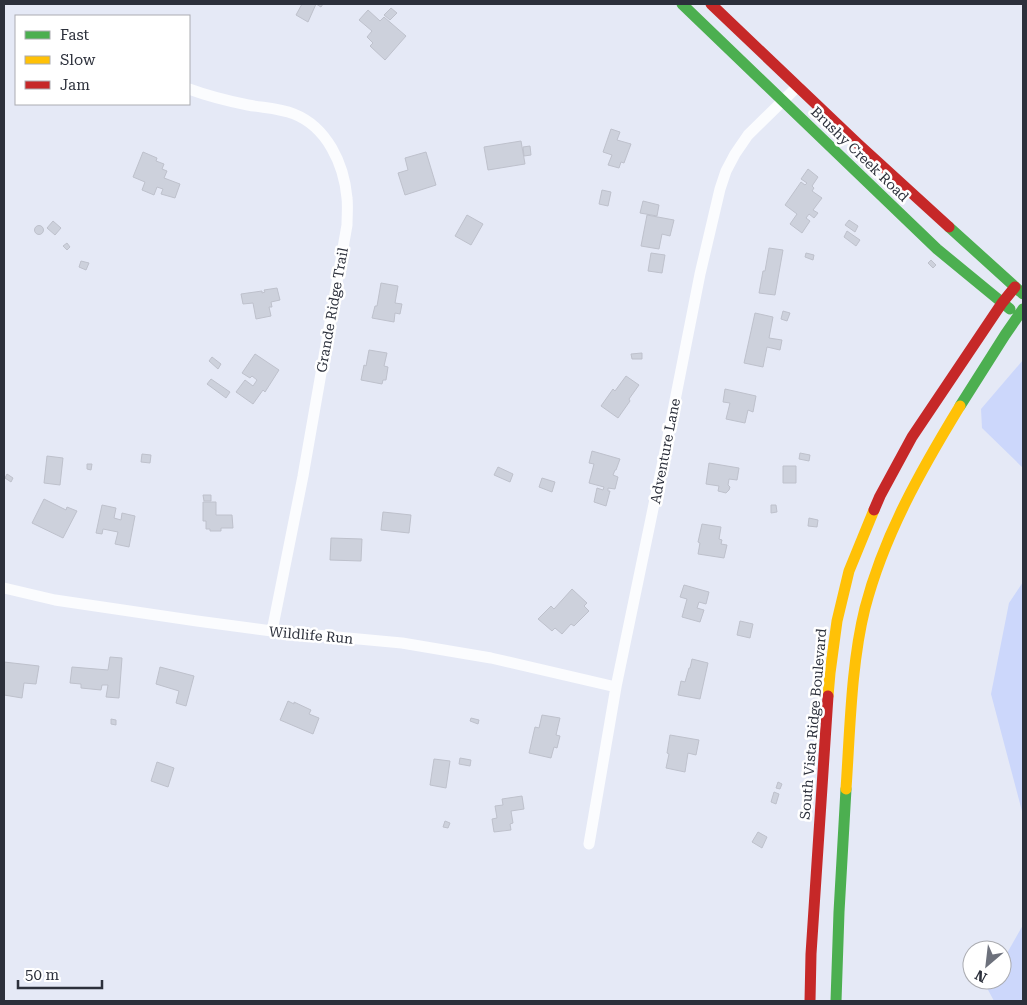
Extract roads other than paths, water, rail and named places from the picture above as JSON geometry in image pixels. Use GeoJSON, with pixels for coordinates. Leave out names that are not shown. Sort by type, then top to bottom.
{"type":"FeatureCollection","features":[{"type":"Feature","properties":{"kind":"street","name":"Brushy Creek Road"},"geometry":{"type":"LineString","coordinates":[[682,4],[938,249],[1002,304],[1022,314]]}},
{"type":"Feature","properties":{"kind":"street","name":"Brushy Creek Road"},"geometry":{"type":"LineString","coordinates":[[711,4],[858,144],[1019,290]]}},
{"type":"Feature","properties":{"kind":"street","name":"Adventure Lane"},"geometry":{"type":"LineString","coordinates":[[589,844],[616,686],[700,274],[720,188],[726,171],[740,145],[751,130],[798,86]]}},
{"type":"Feature","properties":{"kind":"street","name":"Grande Ridge Trail"},"geometry":{"type":"LineString","coordinates":[[190,89],[247,105],[281,110],[294,114],[308,122],[325,137],[334,152],[343,176],[347,196],[346,234],[303,476],[272,631]]}},
{"type":"Feature","properties":{"kind":"street","name":"South Vista Ridge Boulevard"},"geometry":{"type":"LineString","coordinates":[[810,1001],[811,954],[830,674],[837,621],[849,571],[880,496],[912,437],[1002,304],[1019,290]]}},
{"type":"Feature","properties":{"kind":"street"},"geometry":{"type":"LineString","coordinates":[[836,1001],[842,851],[850,732],[857,654],[865,609],[885,545],[902,506],[967,394],[1022,314]]}},
{"type":"Feature","properties":{"kind":"street","name":"Wildlife Run"},"geometry":{"type":"LineString","coordinates":[[4,588],[55,600],[272,631],[402,643],[491,658],[616,686]]}}]}
